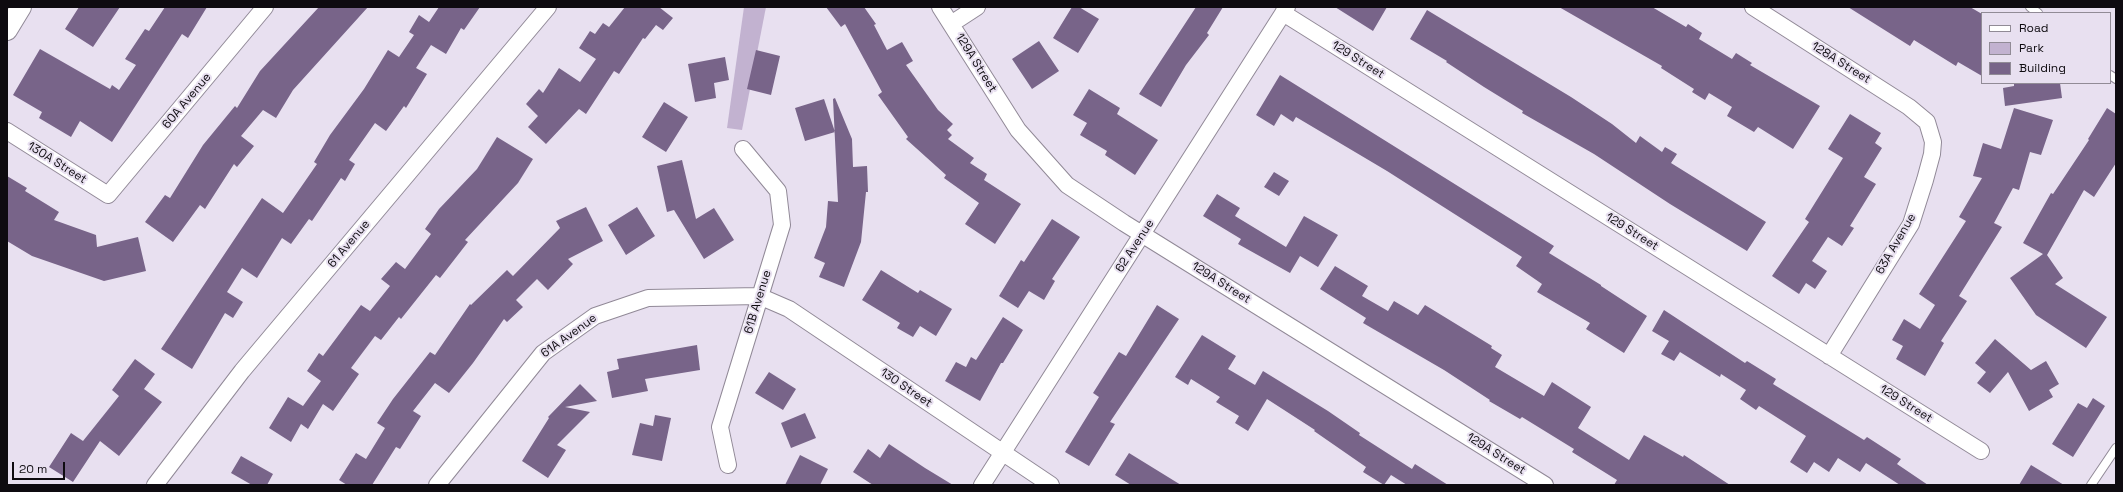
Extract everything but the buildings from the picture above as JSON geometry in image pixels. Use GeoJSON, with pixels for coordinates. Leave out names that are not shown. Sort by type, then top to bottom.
{"type":"FeatureCollection","features":[{"type":"Feature","properties":{"kind":"street"},"geometry":{"type":"LineString","coordinates":[[7,30],[21,7]]}},
{"type":"Feature","properties":{"kind":"street","name":"60A Avenue"},"geometry":{"type":"LineString","coordinates":[[108,195],[265,7]]}},
{"type":"Feature","properties":{"kind":"street","name":"61 Avenue"},"geometry":{"type":"LineString","coordinates":[[155,485],[242,372],[548,7]]}},
{"type":"Feature","properties":{"kind":"street","name":"129A Street"},"geometry":{"type":"LineString","coordinates":[[940,7],[1018,130],[1067,185],[1545,485]]}},
{"type":"Feature","properties":{"kind":"street","name":"129A Street"},"geometry":{"type":"LineString","coordinates":[[951,24],[977,7]]}},
{"type":"Feature","properties":{"kind":"street","name":"128A Street"},"geometry":{"type":"LineString","coordinates":[[1753,7],[1890,94],[1927,122]]}},
{"type":"Feature","properties":{"kind":"street","name":"62 Avenue"},"geometry":{"type":"LineString","coordinates":[[982,485],[1285,10]]}},
{"type":"Feature","properties":{"kind":"street","name":"129 Street"},"geometry":{"type":"LineString","coordinates":[[1285,10],[1981,451]]}},
{"type":"Feature","properties":{"kind":"street","name":"63A Avenue"},"geometry":{"type":"LineString","coordinates":[[1829,356],[1911,224],[1932,154],[1933,142],[1927,122]]}},
{"type":"Feature","properties":{"kind":"street","name":"130A Street"},"geometry":{"type":"LineString","coordinates":[[7,131],[108,195]]}},
{"type":"Feature","properties":{"kind":"street","name":"61B Avenue"},"geometry":{"type":"LineString","coordinates":[[728,465],[720,426],[782,225],[778,191],[743,149]]}},
{"type":"Feature","properties":{"kind":"street","name":"130 Street"},"geometry":{"type":"LineString","coordinates":[[759,296],[789,308],[1002,454],[1051,485]]}},
{"type":"Feature","properties":{"kind":"street","name":"61A Avenue"},"geometry":{"type":"LineString","coordinates":[[437,485],[543,352],[596,316],[648,298],[759,296]]}},
{"type":"Feature","properties":{"kind":"lane"},"geometry":{"type":"LineString","coordinates":[[2091,485],[2116,448]]}},
{"type":"Feature","properties":{"kind":"green space"},"geometry":{"type":"Polygon","coordinates":[[[744,7],[766,7],[742,130],[727,128],[744,7]]]}}]}
